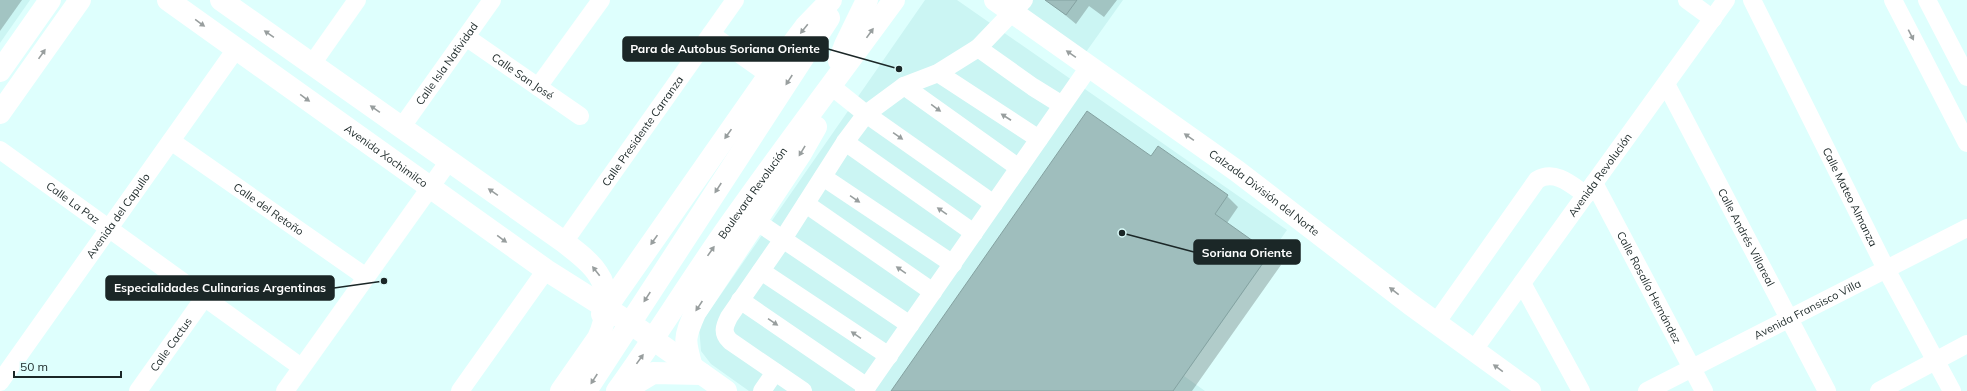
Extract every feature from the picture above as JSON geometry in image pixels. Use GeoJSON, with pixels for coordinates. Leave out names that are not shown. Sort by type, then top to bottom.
{"type":"FeatureCollection","features":[{"type":"Feature","properties":{"kind":"main road"},"geometry":{"type":"LineString","coordinates":[[0,71],[50,0]]}},
{"type":"Feature","properties":{"kind":"main road"},"geometry":{"type":"LineString","coordinates":[[0,113],[80,0]]}},
{"type":"Feature","properties":{"kind":"main road","name":"Avenida Xochimilco"},"geometry":{"type":"LineString","coordinates":[[168,0],[546,270],[630,323],[726,391]]}},
{"type":"Feature","properties":{"kind":"main road"},"geometry":{"type":"LineString","coordinates":[[546,391],[769,75],[805,27],[831,0]]}},
{"type":"Feature","properties":{"kind":"main road"},"geometry":{"type":"LineString","coordinates":[[586,391],[841,0]]}},
{"type":"Feature","properties":{"kind":"main road"},"geometry":{"type":"LineString","coordinates":[[623,391],[653,373],[697,370],[685,344],[688,329],[695,313],[800,154],[818,123],[845,45],[867,0]]}},
{"type":"Feature","properties":{"kind":"main road","name":"Boulevard Revolución"},"geometry":{"type":"LineString","coordinates":[[617,391],[654,340],[698,270],[734,219],[894,0]]}},
{"type":"Feature","properties":{"kind":"main road","name":"Calzada División del Norte"},"geometry":{"type":"LineString","coordinates":[[995,0],[1019,7],[1089,67],[1237,171],[1473,351],[1530,391]]}},
{"type":"Feature","properties":{"kind":"main road"},"geometry":{"type":"LineString","coordinates":[[234,4],[312,64],[564,242],[586,259],[599,274],[603,285],[606,308],[602,329],[598,338],[561,391]]}},
{"type":"Feature","properties":{"kind":"street"},"geometry":{"type":"LineString","coordinates":[[312,64],[357,0]]}},
{"type":"Feature","properties":{"kind":"street","name":"Calle Isla Natividad"},"geometry":{"type":"LineString","coordinates":[[401,128],[492,0]]}},
{"type":"Feature","properties":{"kind":"street"},"geometry":{"type":"LineString","coordinates":[[538,87],[600,0]]}},
{"type":"Feature","properties":{"kind":"street","name":"Calle Presidente Carranza"},"geometry":{"type":"LineString","coordinates":[[564,242],[735,0]]}},
{"type":"Feature","properties":{"kind":"street"},"geometry":{"type":"LineString","coordinates":[[1687,0],[1713,19]]}},
{"type":"Feature","properties":{"kind":"street","name":"Avenida Revolución"},"geometry":{"type":"LineString","coordinates":[[1473,351],[1726,0]]}},
{"type":"Feature","properties":{"kind":"street","name":"Calle Mateo Almanza"},"geometry":{"type":"LineString","coordinates":[[1752,0],[1886,269],[1952,391]]}},
{"type":"Feature","properties":{"kind":"street"},"geometry":{"type":"LineString","coordinates":[[1893,0],[1967,143]]}},
{"type":"Feature","properties":{"kind":"street"},"geometry":{"type":"LineString","coordinates":[[1927,0],[1967,77]]}},
{"type":"Feature","properties":{"kind":"street"},"geometry":{"type":"LineString","coordinates":[[803,391],[725,336],[723,330],[725,323],[783,239],[845,142],[866,114],[904,86],[938,73],[978,48],[1019,7]]}},
{"type":"Feature","properties":{"kind":"street"},"geometry":{"type":"LineString","coordinates":[[711,34],[769,75]]}},
{"type":"Feature","properties":{"kind":"street","name":"Calle San José"},"geometry":{"type":"LineString","coordinates":[[466,37],[580,116]]}},
{"type":"Feature","properties":{"kind":"street"},"geometry":{"type":"LineString","coordinates":[[978,48],[1033,87],[1062,105]]}},
{"type":"Feature","properties":{"kind":"street","name":"Avenida del Capullo"},"geometry":{"type":"LineString","coordinates":[[0,382],[236,49]]}},
{"type":"Feature","properties":{"kind":"street"},"geometry":{"type":"LineString","coordinates":[[740,300],[866,389],[1089,67]]}},
{"type":"Feature","properties":{"kind":"street"},"geometry":{"type":"LineString","coordinates":[[938,73],[1039,139]]}},
{"type":"Feature","properties":{"kind":"street","name":"Calle Andrés Villareal"},"geometry":{"type":"LineString","coordinates":[[1666,84],[1827,391]]}},
{"type":"Feature","properties":{"kind":"street"},"geometry":{"type":"LineString","coordinates":[[831,86],[866,114],[994,204]]}},
{"type":"Feature","properties":{"kind":"street"},"geometry":{"type":"LineString","coordinates":[[904,86],[1019,168]]}},
{"type":"Feature","properties":{"kind":"street","name":"Calle del Retoño"},"geometry":{"type":"LineString","coordinates":[[171,141],[366,277]]}},
{"type":"Feature","properties":{"kind":"street"},"geometry":{"type":"LineString","coordinates":[[845,142],[974,233]]}},
{"type":"Feature","properties":{"kind":"street","name":"Calle La Paz"},"geometry":{"type":"LineString","coordinates":[[0,150],[302,367]]}},
{"type":"Feature","properties":{"kind":"street"},"geometry":{"type":"LineString","coordinates":[[285,391],[448,161]]}},
{"type":"Feature","properties":{"kind":"street"},"geometry":{"type":"LineString","coordinates":[[1436,323],[1537,180],[1543,176],[1552,175],[1590,189]]}},
{"type":"Feature","properties":{"kind":"street"},"geometry":{"type":"LineString","coordinates":[[823,177],[953,264]]}},
{"type":"Feature","properties":{"kind":"street","name":"Calle Rosalío Hernández"},"geometry":{"type":"LineString","coordinates":[[1590,189],[1704,391]]}},
{"type":"Feature","properties":{"kind":"street"},"geometry":{"type":"LineString","coordinates":[[806,204],[933,292]]}},
{"type":"Feature","properties":{"kind":"street"},"geometry":{"type":"LineString","coordinates":[[756,221],[910,325]]}},
{"type":"Feature","properties":{"kind":"street","name":"Avenida Fransisco Villa"},"geometry":{"type":"LineString","coordinates":[[1647,391],[1967,228]]}},
{"type":"Feature","properties":{"kind":"street"},"geometry":{"type":"LineString","coordinates":[[460,391],[546,270]]}},
{"type":"Feature","properties":{"kind":"street"},"geometry":{"type":"LineString","coordinates":[[761,271],[889,356]]}},
{"type":"Feature","properties":{"kind":"street"},"geometry":{"type":"LineString","coordinates":[[1522,283],[1581,391]]}},
{"type":"Feature","properties":{"kind":"street","name":"Calle Cactus"},"geometry":{"type":"LineString","coordinates":[[138,391],[204,298]]}},
{"type":"Feature","properties":{"kind":"street"},"geometry":{"type":"LineString","coordinates":[[1879,391],[1967,344]]}},
{"type":"Feature","properties":{"kind":"street"},"geometry":{"type":"LineString","coordinates":[[762,391],[775,372]]}},
{"type":"Feature","properties":{"kind":"shaded area"},"geometry":{"type":"Polygon","coordinates":[[[0,0],[30,0],[0,43],[0,0]]]}},
{"type":"Feature","properties":{"kind":"shaded area"},"geometry":{"type":"Polygon","coordinates":[[[925,0],[957,0],[1287,230],[1184,376],[1205,391],[749,391],[711,364],[701,351],[699,326],[925,0]]]}},
{"type":"Feature","properties":{"kind":"shaded area"},"geometry":{"type":"Polygon","coordinates":[[[1011,0],[1123,0],[1086,52],[1011,0]]]}},
{"type":"Feature","properties":{"kind":"building"},"geometry":{"type":"Polygon","coordinates":[[[1045,0],[1077,0],[1066,15],[1045,0]]]}},
{"type":"Feature","properties":{"kind":"building"},"geometry":{"type":"Polygon","coordinates":[[[1087,111],[1151,156],[1158,146],[1228,195],[1215,214],[1270,253],[1173,391],[891,391],[1087,111]]]}},
{"type":"Feature","properties":{"kind":"place","name":"Para de Autobus Soriana Oriente"},"geometry":{"type":"Point","coordinates":[899,69]}},
{"type":"Feature","properties":{"kind":"place","name":"Soriana Oriente"},"geometry":{"type":"Point","coordinates":[1122,233]}},
{"type":"Feature","properties":{"kind":"place","name":"Especialidades Culinarias Argentinas"},"geometry":{"type":"Point","coordinates":[384,281]}}]}
